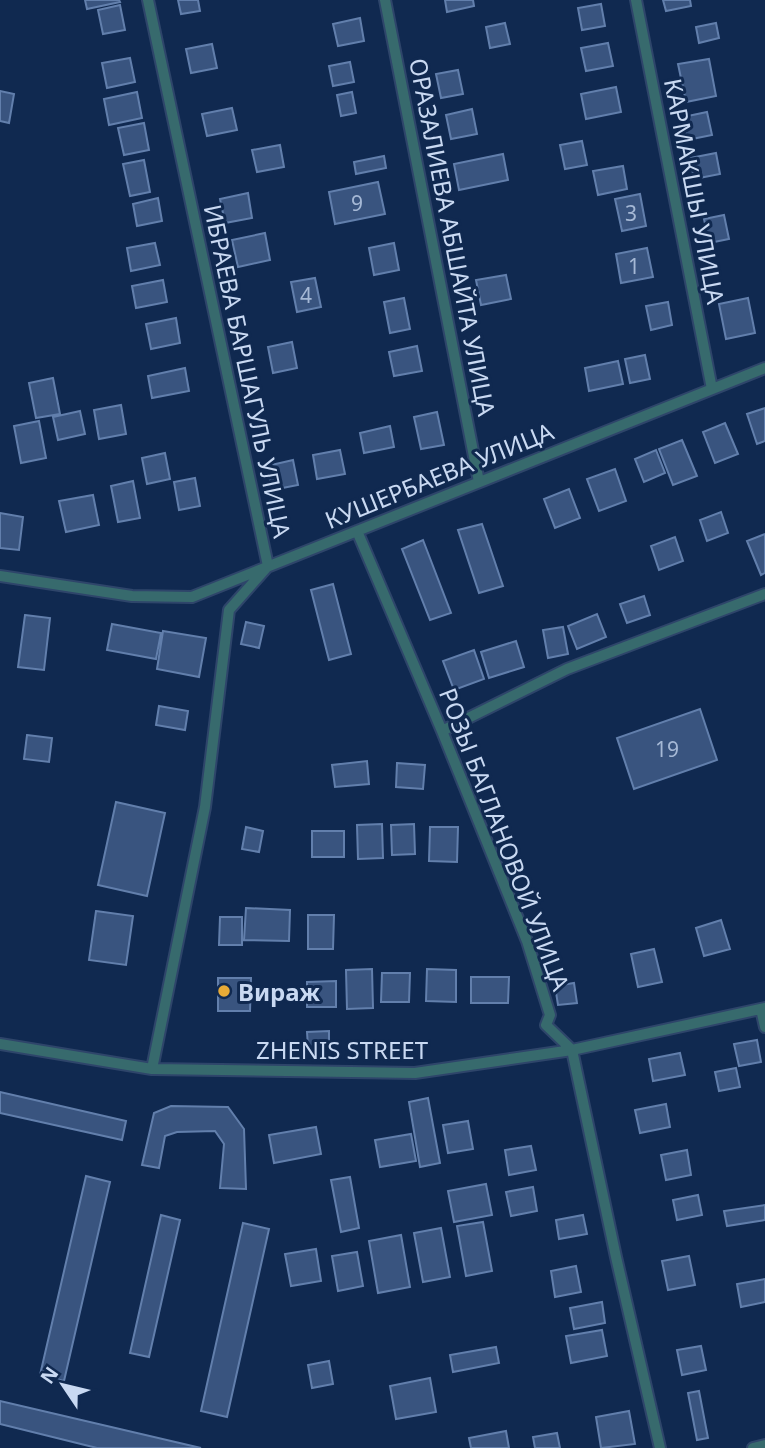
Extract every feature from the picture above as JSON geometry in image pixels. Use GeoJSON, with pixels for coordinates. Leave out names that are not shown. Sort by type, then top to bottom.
{"type":"FeatureCollection","features":[{"type":"Feature","properties":{"kind":"street","name":"ИБРАЕВА БАРШАГУЛЬ УЛИЦА"},"geometry":{"type":"LineString","coordinates":[[148,0],[268,566],[229,610],[205,807],[152,1069]]}},
{"type":"Feature","properties":{"kind":"street","name":"ОРАЗАЛИЕВА АБШАЙТА УЛИЦА"},"geometry":{"type":"LineString","coordinates":[[385,0],[480,482]]}},
{"type":"Feature","properties":{"kind":"street","name":"КАРМАКШЫ УЛИЦА"},"geometry":{"type":"LineString","coordinates":[[636,0],[712,389]]}},
{"type":"Feature","properties":{"kind":"street","name":"КУШЕРБАЕВА УЛИЦА"},"geometry":{"type":"LineString","coordinates":[[0,576],[132,596],[192,597],[765,368]]}},
{"type":"Feature","properties":{"kind":"street","name":"РОЗЫ БАГЛАНОВОЙ УЛИЦА"},"geometry":{"type":"LineString","coordinates":[[357,531],[527,941],[550,1015],[546,1026],[572,1050]]}},
{"type":"Feature","properties":{"kind":"street"},"geometry":{"type":"LineString","coordinates":[[442,731],[568,669],[765,594]]}},
{"type":"Feature","properties":{"kind":"street"},"geometry":{"type":"LineString","coordinates":[[763,1008],[765,1027]]}},
{"type":"Feature","properties":{"kind":"street","name":"ZHENIS STREET"},"geometry":{"type":"LineString","coordinates":[[0,1044],[152,1069],[415,1073],[572,1050],[763,1008]]}},
{"type":"Feature","properties":{"kind":"street"},"geometry":{"type":"LineString","coordinates":[[572,1050],[660,1448]]}},
{"type":"Feature","properties":{"kind":"street"},"geometry":{"type":"LineString","coordinates":[[753,1448],[765,1445]]}},
{"type":"Feature","properties":{"kind":"building"},"geometry":{"type":"Polygon","coordinates":[[[85,0],[119,0],[120,2],[87,9],[85,0]]]}},
{"type":"Feature","properties":{"kind":"building"},"geometry":{"type":"Polygon","coordinates":[[[178,0],[198,0],[200,11],[181,14],[178,0]]]}},
{"type":"Feature","properties":{"kind":"building"},"geometry":{"type":"Polygon","coordinates":[[[445,0],[473,0],[474,6],[447,12],[445,0]]]}},
{"type":"Feature","properties":{"kind":"building"},"geometry":{"type":"Polygon","coordinates":[[[663,0],[690,0],[691,6],[666,11],[663,0]]]}},
{"type":"Feature","properties":{"kind":"building"},"geometry":{"type":"Polygon","coordinates":[[[601,4],[605,26],[582,30],[578,8],[601,4]]]}},
{"type":"Feature","properties":{"kind":"building"},"geometry":{"type":"Polygon","coordinates":[[[120,5],[125,30],[103,34],[98,10],[120,5]]]}},
{"type":"Feature","properties":{"kind":"building"},"geometry":{"type":"Polygon","coordinates":[[[360,18],[364,41],[338,46],[333,24],[360,18]]]}},
{"type":"Feature","properties":{"kind":"building"},"geometry":{"type":"Polygon","coordinates":[[[505,23],[510,44],[490,48],[486,27],[505,23]]]}},
{"type":"Feature","properties":{"kind":"building"},"geometry":{"type":"Polygon","coordinates":[[[716,23],[719,38],[699,43],[696,27],[716,23]]]}},
{"type":"Feature","properties":{"kind":"building"},"geometry":{"type":"Polygon","coordinates":[[[608,43],[613,66],[586,71],[581,48],[608,43]]]}},
{"type":"Feature","properties":{"kind":"building"},"geometry":{"type":"Polygon","coordinates":[[[212,44],[217,68],[191,73],[186,49],[212,44]]]}},
{"type":"Feature","properties":{"kind":"building"},"geometry":{"type":"Polygon","coordinates":[[[130,58],[135,82],[107,88],[102,63],[130,58]]]}},
{"type":"Feature","properties":{"kind":"building"},"geometry":{"type":"Polygon","coordinates":[[[709,59],[716,96],[686,102],[678,64],[709,59]]]}},
{"type":"Feature","properties":{"kind":"building"},"geometry":{"type":"Polygon","coordinates":[[[350,62],[354,82],[333,86],[329,66],[350,62]]]}},
{"type":"Feature","properties":{"kind":"building"},"geometry":{"type":"Polygon","coordinates":[[[458,70],[463,94],[441,98],[436,74],[458,70]]]}},
{"type":"Feature","properties":{"kind":"building"},"geometry":{"type":"Polygon","coordinates":[[[616,87],[621,112],[586,119],[581,94],[616,87]]]}},
{"type":"Feature","properties":{"kind":"building"},"geometry":{"type":"Polygon","coordinates":[[[0,91],[14,94],[9,123],[0,121],[0,91]]]}},
{"type":"Feature","properties":{"kind":"building"},"geometry":{"type":"Polygon","coordinates":[[[137,92],[142,118],[109,125],[104,99],[137,92]]]}},
{"type":"Feature","properties":{"kind":"building"},"geometry":{"type":"Polygon","coordinates":[[[352,92],[356,113],[341,116],[337,95],[352,92]]]}},
{"type":"Feature","properties":{"kind":"building"},"geometry":{"type":"Polygon","coordinates":[[[232,108],[237,130],[207,136],[202,114],[232,108]]]}},
{"type":"Feature","properties":{"kind":"building"},"geometry":{"type":"Polygon","coordinates":[[[472,109],[477,134],[451,139],[446,115],[472,109]]]}},
{"type":"Feature","properties":{"kind":"building"},"geometry":{"type":"Polygon","coordinates":[[[707,112],[712,135],[687,140],[683,117],[707,112]]]}},
{"type":"Feature","properties":{"kind":"building"},"geometry":{"type":"Polygon","coordinates":[[[144,123],[149,150],[124,155],[118,128],[144,123]]]}},
{"type":"Feature","properties":{"kind":"building"},"geometry":{"type":"Polygon","coordinates":[[[582,141],[587,165],[565,169],[560,145],[582,141]]]}},
{"type":"Feature","properties":{"kind":"building"},"geometry":{"type":"Polygon","coordinates":[[[280,145],[284,167],[257,172],[252,150],[280,145]]]}},
{"type":"Feature","properties":{"kind":"building"},"geometry":{"type":"Polygon","coordinates":[[[716,153],[720,174],[694,179],[690,158],[716,153]]]}},
{"type":"Feature","properties":{"kind":"building"},"geometry":{"type":"Polygon","coordinates":[[[503,154],[508,180],[459,190],[454,164],[503,154]]]}},
{"type":"Feature","properties":{"kind":"building"},"geometry":{"type":"Polygon","coordinates":[[[384,156],[386,168],[356,174],[354,162],[384,156]]]}},
{"type":"Feature","properties":{"kind":"building"},"geometry":{"type":"Polygon","coordinates":[[[144,160],[150,192],[130,196],[123,164],[144,160]]]}},
{"type":"Feature","properties":{"kind":"building"},"geometry":{"type":"Polygon","coordinates":[[[623,166],[627,189],[598,195],[593,171],[623,166]]]}},
{"type":"Feature","properties":{"kind":"building"},"geometry":{"type":"Polygon","coordinates":[[[378,182],[385,214],[335,224],[329,192],[378,182]]]}},
{"type":"Feature","properties":{"kind":"building"},"geometry":{"type":"Polygon","coordinates":[[[248,193],[252,218],[225,223],[220,199],[248,193]]]}},
{"type":"Feature","properties":{"kind":"building"},"geometry":{"type":"Polygon","coordinates":[[[640,194],[646,226],[622,231],[615,199],[640,194]]]}},
{"type":"Feature","properties":{"kind":"building"},"geometry":{"type":"Polygon","coordinates":[[[158,198],[162,221],[137,226],[133,204],[158,198]]]}},
{"type":"Feature","properties":{"kind":"building"},"geometry":{"type":"Polygon","coordinates":[[[724,215],[729,239],[709,243],[704,219],[724,215]]]}},
{"type":"Feature","properties":{"kind":"building"},"geometry":{"type":"Polygon","coordinates":[[[265,233],[270,260],[238,267],[232,240],[265,233]]]}},
{"type":"Feature","properties":{"kind":"building"},"geometry":{"type":"Polygon","coordinates":[[[155,243],[160,265],[131,271],[127,248],[155,243]]]}},
{"type":"Feature","properties":{"kind":"building"},"geometry":{"type":"Polygon","coordinates":[[[394,243],[399,270],[374,275],[369,248],[394,243]]]}},
{"type":"Feature","properties":{"kind":"building"},"geometry":{"type":"Polygon","coordinates":[[[647,248],[653,277],[621,283],[616,254],[647,248]]]}},
{"type":"Feature","properties":{"kind":"building"},"geometry":{"type":"Polygon","coordinates":[[[506,275],[511,299],[481,305],[476,280],[506,275]]]}},
{"type":"Feature","properties":{"kind":"building"},"geometry":{"type":"Polygon","coordinates":[[[315,278],[321,307],[297,312],[291,282],[315,278]]]}},
{"type":"Feature","properties":{"kind":"building"},"geometry":{"type":"Polygon","coordinates":[[[163,280],[167,302],[136,308],[132,286],[163,280]]]}},
{"type":"Feature","properties":{"kind":"building"},"geometry":{"type":"Polygon","coordinates":[[[404,298],[410,329],[390,333],[384,302],[404,298]]]}},
{"type":"Feature","properties":{"kind":"building"},"geometry":{"type":"Polygon","coordinates":[[[748,298],[755,333],[726,339],[719,304],[748,298]]]}},
{"type":"Feature","properties":{"kind":"building"},"geometry":{"type":"Polygon","coordinates":[[[668,302],[672,325],[651,330],[646,306],[668,302]]]}},
{"type":"Feature","properties":{"kind":"building"},"geometry":{"type":"Polygon","coordinates":[[[176,318],[180,343],[151,349],[146,324],[176,318]]]}},
{"type":"Feature","properties":{"kind":"building"},"geometry":{"type":"Polygon","coordinates":[[[292,342],[297,368],[273,373],[268,347],[292,342]]]}},
{"type":"Feature","properties":{"kind":"building"},"geometry":{"type":"Polygon","coordinates":[[[417,346],[422,371],[394,376],[389,352],[417,346]]]}},
{"type":"Feature","properties":{"kind":"building"},"geometry":{"type":"Polygon","coordinates":[[[645,355],[650,379],[630,383],[625,359],[645,355]]]}},
{"type":"Feature","properties":{"kind":"building"},"geometry":{"type":"Polygon","coordinates":[[[618,361],[623,384],[589,391],[585,368],[618,361]]]}},
{"type":"Feature","properties":{"kind":"building"},"geometry":{"type":"Polygon","coordinates":[[[185,368],[189,391],[152,398],[148,376],[185,368]]]}},
{"type":"Feature","properties":{"kind":"building"},"geometry":{"type":"Polygon","coordinates":[[[53,378],[60,414],[36,418],[29,383],[53,378]]]}},
{"type":"Feature","properties":{"kind":"building"},"geometry":{"type":"Polygon","coordinates":[[[121,405],[126,434],[99,439],[94,410],[121,405]]]}},
{"type":"Feature","properties":{"kind":"building"},"geometry":{"type":"Polygon","coordinates":[[[765,408],[765,441],[757,444],[747,414],[765,408]]]}},
{"type":"Feature","properties":{"kind":"building"},"geometry":{"type":"Polygon","coordinates":[[[80,411],[85,434],[58,440],[53,417],[80,411]]]}},
{"type":"Feature","properties":{"kind":"building"},"geometry":{"type":"Polygon","coordinates":[[[437,412],[444,445],[421,449],[414,417],[437,412]]]}},
{"type":"Feature","properties":{"kind":"building"},"geometry":{"type":"Polygon","coordinates":[[[39,421],[46,458],[21,463],[14,426],[39,421]]]}},
{"type":"Feature","properties":{"kind":"building"},"geometry":{"type":"Polygon","coordinates":[[[725,423],[738,454],[715,463],[703,432],[725,423]]]}},
{"type":"Feature","properties":{"kind":"building"},"geometry":{"type":"Polygon","coordinates":[[[390,426],[394,447],[364,453],[360,433],[390,426]]]}},
{"type":"Feature","properties":{"kind":"building"},"geometry":{"type":"Polygon","coordinates":[[[682,440],[697,476],[673,485],[659,449],[682,440]]]}},
{"type":"Feature","properties":{"kind":"building"},"geometry":{"type":"Polygon","coordinates":[[[340,450],[345,474],[317,479],[313,455],[340,450]]]}},
{"type":"Feature","properties":{"kind":"building"},"geometry":{"type":"Polygon","coordinates":[[[656,450],[665,473],[644,482],[635,459],[656,450]]]}},
{"type":"Feature","properties":{"kind":"building"},"geometry":{"type":"Polygon","coordinates":[[[165,453],[170,479],[147,484],[142,458],[165,453]]]}},
{"type":"Feature","properties":{"kind":"building"},"geometry":{"type":"Polygon","coordinates":[[[293,460],[298,485],[272,490],[267,466],[293,460]]]}},
{"type":"Feature","properties":{"kind":"building"},"geometry":{"type":"Polygon","coordinates":[[[615,469],[626,501],[599,511],[587,479],[615,469]]]}},
{"type":"Feature","properties":{"kind":"building"},"geometry":{"type":"Polygon","coordinates":[[[195,478],[200,506],[179,510],[174,482],[195,478]]]}},
{"type":"Feature","properties":{"kind":"building"},"geometry":{"type":"Polygon","coordinates":[[[133,481],[140,518],[118,522],[111,486],[133,481]]]}},
{"type":"Feature","properties":{"kind":"building"},"geometry":{"type":"Polygon","coordinates":[[[569,489],[580,518],[555,528],[544,499],[569,489]]]}},
{"type":"Feature","properties":{"kind":"building"},"geometry":{"type":"Polygon","coordinates":[[[93,495],[99,525],[66,532],[59,501],[93,495]]]}},
{"type":"Feature","properties":{"kind":"building"},"geometry":{"type":"Polygon","coordinates":[[[721,512],[728,533],[707,541],[700,520],[721,512]]]}},
{"type":"Feature","properties":{"kind":"building"},"geometry":{"type":"Polygon","coordinates":[[[0,513],[23,517],[19,550],[0,548],[0,513]]]}},
{"type":"Feature","properties":{"kind":"building"},"geometry":{"type":"Polygon","coordinates":[[[482,524],[503,586],[479,593],[458,530],[482,524]]]}},
{"type":"Feature","properties":{"kind":"building"},"geometry":{"type":"Polygon","coordinates":[[[765,534],[765,573],[761,575],[747,541],[765,534]]]}},
{"type":"Feature","properties":{"kind":"building"},"geometry":{"type":"Polygon","coordinates":[[[675,537],[683,561],[659,570],[651,546],[675,537]]]}},
{"type":"Feature","properties":{"kind":"building"},"geometry":{"type":"Polygon","coordinates":[[[423,540],[451,613],[430,620],[402,549],[423,540]]]}},
{"type":"Feature","properties":{"kind":"building"},"geometry":{"type":"Polygon","coordinates":[[[333,584],[351,654],[329,660],[311,590],[333,584]]]}},
{"type":"Feature","properties":{"kind":"building"},"geometry":{"type":"Polygon","coordinates":[[[644,596],[650,615],[627,623],[620,604],[644,596]]]}},
{"type":"Feature","properties":{"kind":"building"},"geometry":{"type":"Polygon","coordinates":[[[597,614],[606,637],[577,649],[568,626],[597,614]]]}},
{"type":"Feature","properties":{"kind":"building"},"geometry":{"type":"Polygon","coordinates":[[[25,615],[50,618],[44,670],[18,667],[25,615]]]}},
{"type":"Feature","properties":{"kind":"building"},"geometry":{"type":"Polygon","coordinates":[[[246,622],[264,626],[259,648],[241,644],[246,622]]]}},
{"type":"Feature","properties":{"kind":"building"},"geometry":{"type":"Polygon","coordinates":[[[112,624],[161,633],[156,659],[107,650],[112,624]]]}},
{"type":"Feature","properties":{"kind":"building"},"geometry":{"type":"Polygon","coordinates":[[[563,627],[568,654],[548,658],[543,630],[563,627]]]}},
{"type":"Feature","properties":{"kind":"building"},"geometry":{"type":"Polygon","coordinates":[[[163,631],[206,638],[199,677],[157,669],[163,631]]]}},
{"type":"Feature","properties":{"kind":"building"},"geometry":{"type":"Polygon","coordinates":[[[516,641],[524,667],[489,678],[481,652],[516,641]]]}},
{"type":"Feature","properties":{"kind":"building"},"geometry":{"type":"Polygon","coordinates":[[[474,650],[484,679],[454,690],[443,661],[474,650]]]}},
{"type":"Feature","properties":{"kind":"building"},"geometry":{"type":"Polygon","coordinates":[[[159,706],[188,711],[185,730],[156,725],[159,706]]]}},
{"type":"Feature","properties":{"kind":"building"},"geometry":{"type":"Polygon","coordinates":[[[700,709],[717,760],[634,789],[617,738],[700,709]]]}},
{"type":"Feature","properties":{"kind":"building"},"geometry":{"type":"Polygon","coordinates":[[[27,735],[52,738],[49,762],[24,759],[27,735]]]}},
{"type":"Feature","properties":{"kind":"building"},"geometry":{"type":"Polygon","coordinates":[[[367,761],[369,784],[335,787],[332,765],[367,761]]]}},
{"type":"Feature","properties":{"kind":"building"},"geometry":{"type":"Polygon","coordinates":[[[397,763],[425,765],[423,789],[396,787],[397,763]]]}},
{"type":"Feature","properties":{"kind":"building"},"geometry":{"type":"Polygon","coordinates":[[[116,802],[165,813],[147,896],[98,885],[116,802]]]}},
{"type":"Feature","properties":{"kind":"building"},"geometry":{"type":"Polygon","coordinates":[[[382,824],[383,858],[358,859],[357,825],[382,824]]]}},
{"type":"Feature","properties":{"kind":"building"},"geometry":{"type":"Polygon","coordinates":[[[414,824],[415,854],[392,855],[391,825],[414,824]]]}},
{"type":"Feature","properties":{"kind":"building"},"geometry":{"type":"Polygon","coordinates":[[[246,827],[263,831],[259,852],[242,849],[246,827]]]}},
{"type":"Feature","properties":{"kind":"building"},"geometry":{"type":"Polygon","coordinates":[[[430,827],[458,827],[457,862],[429,861],[430,827]]]}},
{"type":"Feature","properties":{"kind":"building"},"geometry":{"type":"Polygon","coordinates":[[[312,831],[344,831],[344,857],[312,857],[312,831]]]}},
{"type":"Feature","properties":{"kind":"building"},"geometry":{"type":"Polygon","coordinates":[[[246,908],[290,910],[289,941],[244,940],[246,908]]]}},
{"type":"Feature","properties":{"kind":"building"},"geometry":{"type":"Polygon","coordinates":[[[96,911],[133,916],[126,965],[89,960],[96,911]]]}},
{"type":"Feature","properties":{"kind":"building"},"geometry":{"type":"Polygon","coordinates":[[[308,915],[334,915],[333,949],[308,949],[308,915]]]}},
{"type":"Feature","properties":{"kind":"building"},"geometry":{"type":"Polygon","coordinates":[[[220,917],[242,917],[242,945],[219,945],[220,917]]]}},
{"type":"Feature","properties":{"kind":"building"},"geometry":{"type":"Polygon","coordinates":[[[721,920],[730,949],[704,956],[696,928],[721,920]]]}},
{"type":"Feature","properties":{"kind":"building"},"geometry":{"type":"Polygon","coordinates":[[[654,949],[662,982],[638,987],[631,954],[654,949]]]}},
{"type":"Feature","properties":{"kind":"building"},"geometry":{"type":"Polygon","coordinates":[[[372,969],[373,1008],[347,1009],[346,970],[372,969]]]}},
{"type":"Feature","properties":{"kind":"building"},"geometry":{"type":"Polygon","coordinates":[[[427,969],[456,970],[456,1002],[426,1001],[427,969]]]}},
{"type":"Feature","properties":{"kind":"building"},"geometry":{"type":"Polygon","coordinates":[[[382,973],[410,973],[409,1002],[381,1002],[382,973]]]}},
{"type":"Feature","properties":{"kind":"building"},"geometry":{"type":"Polygon","coordinates":[[[471,977],[509,977],[508,1003],[471,1003],[471,977]]]}},
{"type":"Feature","properties":{"kind":"building"},"geometry":{"type":"Polygon","coordinates":[[[218,978],[251,978],[250,1011],[218,1011],[218,978]]]}},
{"type":"Feature","properties":{"kind":"building"},"geometry":{"type":"Polygon","coordinates":[[[336,981],[336,1007],[307,1007],[307,982],[336,981]]]}},
{"type":"Feature","properties":{"kind":"building"},"geometry":{"type":"Polygon","coordinates":[[[574,983],[577,1003],[558,1005],[555,986],[574,983]]]}},
{"type":"Feature","properties":{"kind":"building"},"geometry":{"type":"Polygon","coordinates":[[[329,1031],[329,1047],[308,1047],[307,1032],[329,1031]]]}},
{"type":"Feature","properties":{"kind":"building"},"geometry":{"type":"Polygon","coordinates":[[[757,1040],[761,1062],[739,1066],[734,1044],[757,1040]]]}},
{"type":"Feature","properties":{"kind":"building"},"geometry":{"type":"Polygon","coordinates":[[[680,1053],[685,1075],[653,1081],[649,1059],[680,1053]]]}},
{"type":"Feature","properties":{"kind":"building"},"geometry":{"type":"Polygon","coordinates":[[[736,1068],[740,1087],[719,1091],[715,1072],[736,1068]]]}},
{"type":"Feature","properties":{"kind":"building"},"geometry":{"type":"Polygon","coordinates":[[[0,1092],[126,1121],[122,1140],[0,1113],[0,1092]]]}},
{"type":"Feature","properties":{"kind":"building"},"geometry":{"type":"Polygon","coordinates":[[[428,1098],[440,1163],[420,1167],[409,1102],[428,1098]]]}},
{"type":"Feature","properties":{"kind":"building"},"geometry":{"type":"Polygon","coordinates":[[[666,1104],[670,1127],[640,1133],[635,1110],[666,1104]]]}},
{"type":"Feature","properties":{"kind":"building"},"geometry":{"type":"Polygon","coordinates":[[[171,1106],[228,1107],[244,1129],[246,1189],[220,1188],[224,1144],[215,1131],[177,1132],[165,1136],[159,1168],[142,1165],[154,1113],[171,1106]]]}},
{"type":"Feature","properties":{"kind":"building"},"geometry":{"type":"Polygon","coordinates":[[[468,1121],[473,1149],[448,1153],[443,1125],[468,1121]]]}},
{"type":"Feature","properties":{"kind":"building"},"geometry":{"type":"Polygon","coordinates":[[[316,1127],[321,1154],[274,1163],[269,1135],[316,1127]]]}},
{"type":"Feature","properties":{"kind":"building"},"geometry":{"type":"Polygon","coordinates":[[[411,1134],[416,1161],[380,1167],[375,1140],[411,1134]]]}},
{"type":"Feature","properties":{"kind":"building"},"geometry":{"type":"Polygon","coordinates":[[[531,1146],[536,1170],[509,1175],[505,1150],[531,1146]]]}},
{"type":"Feature","properties":{"kind":"building"},"geometry":{"type":"Polygon","coordinates":[[[687,1150],[691,1175],[666,1180],[661,1155],[687,1150]]]}},
{"type":"Feature","properties":{"kind":"building"},"geometry":{"type":"Polygon","coordinates":[[[86,1176],[110,1182],[64,1381],[40,1375],[86,1176]]]}},
{"type":"Feature","properties":{"kind":"building"},"geometry":{"type":"Polygon","coordinates":[[[350,1177],[359,1228],[341,1232],[331,1180],[350,1177]]]}},
{"type":"Feature","properties":{"kind":"building"},"geometry":{"type":"Polygon","coordinates":[[[486,1184],[492,1215],[454,1222],[448,1191],[486,1184]]]}},
{"type":"Feature","properties":{"kind":"building"},"geometry":{"type":"Polygon","coordinates":[[[533,1187],[537,1211],[511,1216],[506,1192],[533,1187]]]}},
{"type":"Feature","properties":{"kind":"building"},"geometry":{"type":"Polygon","coordinates":[[[698,1195],[702,1215],[677,1220],[673,1200],[698,1195]]]}},
{"type":"Feature","properties":{"kind":"building"},"geometry":{"type":"Polygon","coordinates":[[[765,1205],[765,1220],[727,1226],[724,1211],[765,1205]]]}},
{"type":"Feature","properties":{"kind":"building"},"geometry":{"type":"Polygon","coordinates":[[[161,1215],[180,1220],[149,1357],[130,1353],[161,1215]]]}},
{"type":"Feature","properties":{"kind":"building"},"geometry":{"type":"Polygon","coordinates":[[[583,1215],[587,1234],[559,1239],[556,1220],[583,1215]]]}},
{"type":"Feature","properties":{"kind":"building"},"geometry":{"type":"Polygon","coordinates":[[[483,1222],[492,1271],[466,1276],[457,1226],[483,1222]]]}},
{"type":"Feature","properties":{"kind":"building"},"geometry":{"type":"Polygon","coordinates":[[[243,1223],[269,1229],[227,1417],[201,1411],[243,1223]]]}},
{"type":"Feature","properties":{"kind":"building"},"geometry":{"type":"Polygon","coordinates":[[[441,1228],[450,1277],[423,1282],[414,1233],[441,1228]]]}},
{"type":"Feature","properties":{"kind":"building"},"geometry":{"type":"Polygon","coordinates":[[[401,1235],[410,1287],[378,1293],[369,1241],[401,1235]]]}},
{"type":"Feature","properties":{"kind":"building"},"geometry":{"type":"Polygon","coordinates":[[[316,1249],[321,1281],[291,1286],[285,1254],[316,1249]]]}},
{"type":"Feature","properties":{"kind":"building"},"geometry":{"type":"Polygon","coordinates":[[[357,1252],[363,1286],[338,1291],[332,1256],[357,1252]]]}},
{"type":"Feature","properties":{"kind":"building"},"geometry":{"type":"Polygon","coordinates":[[[689,1256],[695,1285],[668,1290],[662,1261],[689,1256]]]}},
{"type":"Feature","properties":{"kind":"building"},"geometry":{"type":"Polygon","coordinates":[[[576,1266],[581,1292],[555,1297],[551,1271],[576,1266]]]}},
{"type":"Feature","properties":{"kind":"building"},"geometry":{"type":"Polygon","coordinates":[[[765,1279],[765,1302],[741,1307],[737,1284],[765,1279]]]}},
{"type":"Feature","properties":{"kind":"building"},"geometry":{"type":"Polygon","coordinates":[[[602,1302],[605,1323],[574,1329],[570,1308],[602,1302]]]}},
{"type":"Feature","properties":{"kind":"building"},"geometry":{"type":"Polygon","coordinates":[[[602,1330],[607,1356],[571,1363],[566,1336],[602,1330]]]}},
{"type":"Feature","properties":{"kind":"building"},"geometry":{"type":"Polygon","coordinates":[[[701,1346],[706,1370],[682,1375],[677,1350],[701,1346]]]}},
{"type":"Feature","properties":{"kind":"building"},"geometry":{"type":"Polygon","coordinates":[[[496,1347],[499,1363],[453,1372],[450,1355],[496,1347]]]}},
{"type":"Feature","properties":{"kind":"building"},"geometry":{"type":"Polygon","coordinates":[[[329,1361],[333,1384],[312,1388],[308,1365],[329,1361]]]}},
{"type":"Feature","properties":{"kind":"building"},"geometry":{"type":"Polygon","coordinates":[[[430,1378],[436,1412],[396,1419],[390,1386],[430,1378]]]}},
{"type":"Feature","properties":{"kind":"building"},"geometry":{"type":"Polygon","coordinates":[[[699,1391],[708,1438],[697,1440],[688,1393],[699,1391]]]}},
{"type":"Feature","properties":{"kind":"building"},"geometry":{"type":"Polygon","coordinates":[[[0,1401],[201,1448],[97,1448],[0,1424],[0,1401]]]}},
{"type":"Feature","properties":{"kind":"building"},"geometry":{"type":"Polygon","coordinates":[[[629,1411],[635,1444],[601,1448],[596,1417],[629,1411]]]}},
{"type":"Feature","properties":{"kind":"building"},"geometry":{"type":"Polygon","coordinates":[[[506,1431],[509,1448],[471,1448],[469,1438],[506,1431]]]}},
{"type":"Feature","properties":{"kind":"building"},"geometry":{"type":"Polygon","coordinates":[[[557,1433],[560,1448],[535,1448],[533,1437],[557,1433]]]}},
{"type":"Feature","properties":{"kind":"place","name":"Вираж"},"geometry":{"type":"Point","coordinates":[224,991]}}]}
